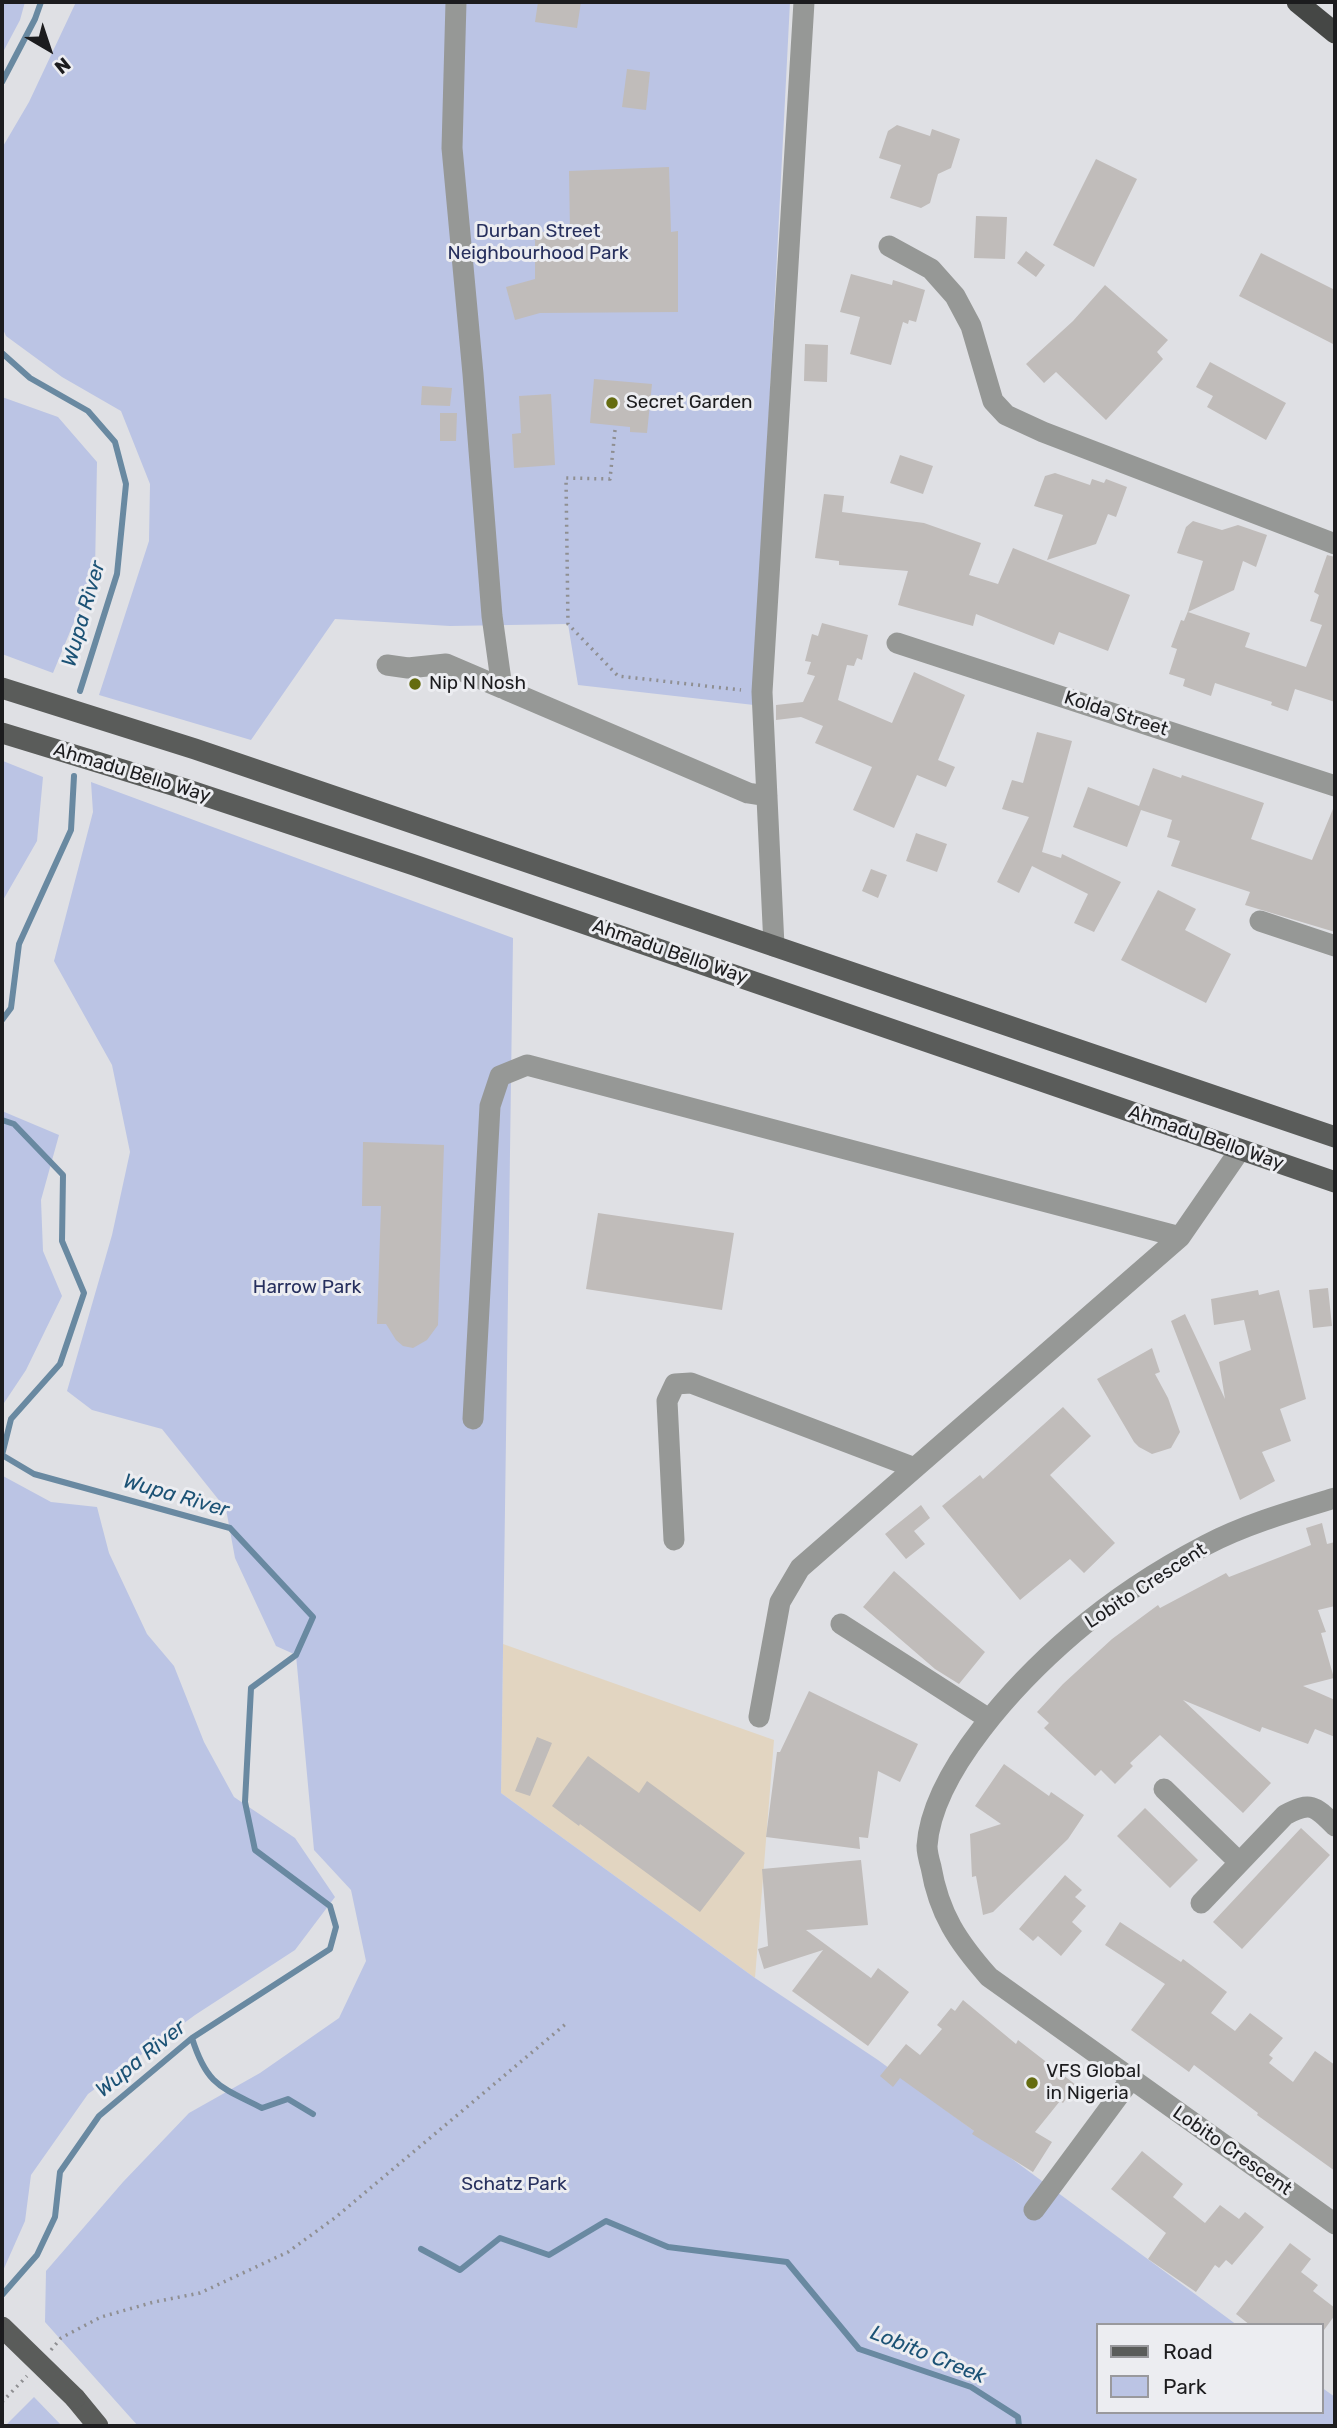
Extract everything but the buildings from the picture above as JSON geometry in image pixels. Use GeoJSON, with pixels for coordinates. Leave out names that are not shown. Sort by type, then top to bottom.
{"type":"FeatureCollection","features":[{"type":"Feature","properties":{"kind":"highway"},"geometry":{"type":"LineString","coordinates":[[1297,2],[1335,33]]}},
{"type":"Feature","properties":{"kind":"main road","name":"Ahmadu Bello Way"},"geometry":{"type":"LineString","coordinates":[[2,688],[195,748],[1335,1137]]}},
{"type":"Feature","properties":{"kind":"main road","name":"Ahmadu Bello Way"},"geometry":{"type":"LineString","coordinates":[[2,733],[182,788],[702,962],[1335,1182]]}},
{"type":"Feature","properties":{"kind":"main road"},"geometry":{"type":"LineString","coordinates":[[2,2327],[75,2398],[98,2426]]}},
{"type":"Feature","properties":{"kind":"street"},"geometry":{"type":"LineString","coordinates":[[456,2],[452,148],[492,616],[502,688]]}},
{"type":"Feature","properties":{"kind":"street"},"geometry":{"type":"LineString","coordinates":[[774,946],[761,692],[804,2]]}},
{"type":"Feature","properties":{"kind":"street"},"geometry":{"type":"LineString","coordinates":[[889,246],[931,269],[955,296],[971,326],[993,401],[1006,415],[1335,544]]}},
{"type":"Feature","properties":{"kind":"street","name":"Kolda Street"},"geometry":{"type":"LineString","coordinates":[[897,643],[1335,786]]}},
{"type":"Feature","properties":{"kind":"street"},"geometry":{"type":"LineString","coordinates":[[387,665],[408,668],[446,664],[748,793],[767,796]]}},
{"type":"Feature","properties":{"kind":"street"},"geometry":{"type":"LineString","coordinates":[[1260,921],[1335,946]]}},
{"type":"Feature","properties":{"kind":"street"},"geometry":{"type":"LineString","coordinates":[[473,1419],[490,1107],[500,1076],[527,1065],[1180,1237]]}},
{"type":"Feature","properties":{"kind":"street"},"geometry":{"type":"LineString","coordinates":[[759,1717],[780,1602],[800,1568],[1180,1237],[1240,1150]]}},
{"type":"Feature","properties":{"kind":"street"},"geometry":{"type":"LineString","coordinates":[[674,1540],[667,1401],[675,1384],[691,1383],[915,1468]]}},
{"type":"Feature","properties":{"kind":"street","name":"Lobito Crescent"},"geometry":{"type":"LineString","coordinates":[[1335,1498],[1269,1519],[1208,1544],[1132,1590],[1074,1632],[989,1719],[956,1766],[936,1806],[927,1847],[934,1885],[946,1919],[965,1950],[989,1977],[1335,2224]]}},
{"type":"Feature","properties":{"kind":"street"},"geometry":{"type":"LineString","coordinates":[[841,1624],[989,1719]]}},
{"type":"Feature","properties":{"kind":"street"},"geometry":{"type":"LineString","coordinates":[[1164,1789],[1238,1861]]}},
{"type":"Feature","properties":{"kind":"street"},"geometry":{"type":"LineString","coordinates":[[1201,1903],[1284,1815],[1302,1806],[1317,1808],[1335,1826]]}},
{"type":"Feature","properties":{"kind":"street"},"geometry":{"type":"LineString","coordinates":[[1034,2210],[1131,2079]]}},
{"type":"Feature","properties":{"kind":"path"},"geometry":{"type":"LineString","coordinates":[[615,430],[610,479],[566,478],[568,624],[618,676],[761,692]]}},
{"type":"Feature","properties":{"kind":"path"},"geometry":{"type":"LineString","coordinates":[[43,2358],[61,2338],[101,2317],[200,2293],[288,2252],[336,2217],[568,2022]]}},
{"type":"Feature","properties":{"kind":"path"},"geometry":{"type":"LineString","coordinates":[[2,2402],[34,2369]]}},
{"type":"Feature","properties":{"kind":"shaded area"},"geometry":{"type":"Polygon","coordinates":[[[503,1644],[774,1740],[755,1978],[501,1793],[503,1644]]]}},
{"type":"Feature","properties":{"kind":"green space"},"geometry":{"type":"Polygon","coordinates":[[[2,2],[25,2],[20,20],[2,54],[2,2]]]}},
{"type":"Feature","properties":{"kind":"green space","name":"Durban Street Neighbourhood Park"},"geometry":{"type":"Polygon","coordinates":[[[76,2],[790,2],[754,705],[578,685],[568,624],[450,626],[335,619],[251,740],[99,695],[149,541],[150,484],[121,411],[62,377],[6,336],[2,327],[2,148],[29,102],[76,2]]]}},
{"type":"Feature","properties":{"kind":"green space"},"geometry":{"type":"Polygon","coordinates":[[[2,397],[58,417],[97,462],[95,571],[53,673],[2,654],[2,397]]]}},
{"type":"Feature","properties":{"kind":"green space"},"geometry":{"type":"Polygon","coordinates":[[[3,761],[43,777],[37,841],[2,902],[3,761]]]}},
{"type":"Feature","properties":{"kind":"green space"},"geometry":{"type":"Polygon","coordinates":[[[91,782],[513,938],[501,1793],[755,1978],[878,2060],[1234,2323],[1096,2323],[1096,2414],[1323,2414],[1323,2388],[1335,2397],[1335,2426],[138,2426],[45,2322],[46,2271],[123,2182],[189,2113],[260,2073],[339,2018],[366,1961],[351,1890],[314,1850],[296,1655],[276,1646],[235,1558],[226,1509],[162,1429],[92,1410],[67,1391],[112,1235],[130,1152],[112,1065],[54,961],[93,812],[91,782]]]}},
{"type":"Feature","properties":{"kind":"green space"},"geometry":{"type":"Polygon","coordinates":[[[2,1111],[59,1135],[41,1200],[43,1251],[62,1296],[26,1370],[2,1406],[2,1111]]]}},
{"type":"Feature","properties":{"kind":"green space"},"geometry":{"type":"Polygon","coordinates":[[[2,1471],[3,1476],[51,1502],[97,1507],[109,1553],[147,1634],[174,1666],[204,1742],[234,1797],[295,1838],[335,1897],[295,1950],[195,2015],[88,2094],[31,2175],[25,2221],[2,2273],[2,1471]]]}},
{"type":"Feature","properties":{"kind":"green space"},"geometry":{"type":"Polygon","coordinates":[[[34,2397],[62,2426],[5,2426],[34,2397]]]}},
{"type":"Feature","properties":{"kind":"waterway","name":"Wupa River"},"geometry":{"type":"LineString","coordinates":[[2,82],[41,2]]}},
{"type":"Feature","properties":{"kind":"waterway","name":"Wupa River"},"geometry":{"type":"LineString","coordinates":[[2,353],[30,378],[88,411],[115,442],[126,484],[117,574],[80,691]]}},
{"type":"Feature","properties":{"kind":"waterway","name":"Wupa River"},"geometry":{"type":"LineString","coordinates":[[2,1020],[11,1008],[19,944],[71,830],[74,776]]}},
{"type":"Feature","properties":{"kind":"waterway","name":"Wupa River"},"geometry":{"type":"LineString","coordinates":[[2,1120],[14,1124],[63,1175],[62,1241],[84,1293],[60,1364],[11,1419],[2,1455],[34,1474],[230,1528],[313,1617],[296,1655],[251,1688],[245,1802],[255,1850],[330,1906],[336,1927],[330,1949],[192,2038],[99,2116],[60,2172],[55,2217],[37,2255],[2,2295]]}},
{"type":"Feature","properties":{"kind":"waterway","name":"Lobito Creek"},"geometry":{"type":"LineString","coordinates":[[192,2038],[210,2076],[226,2089],[262,2108],[288,2099],[313,2114]]}},
{"type":"Feature","properties":{"kind":"waterway","name":"Lobito Creek"},"geometry":{"type":"LineString","coordinates":[[421,2249],[460,2270],[500,2238],[549,2255],[606,2221],[668,2247],[787,2262],[859,2349],[971,2387],[1018,2417],[1019,2426]]}},
{"type":"Feature","properties":{"kind":"place","name":"Secret Garden"},"geometry":{"type":"Point","coordinates":[612,403]}},
{"type":"Feature","properties":{"kind":"place","name":"Nip N Nosh"},"geometry":{"type":"Point","coordinates":[415,684]}},
{"type":"Feature","properties":{"kind":"place","name":"VFS Global in Nigeria"},"geometry":{"type":"Point","coordinates":[1032,2083]}},
{"type":"Feature","properties":{"kind":"park label","name":"Harrow Park"},"geometry":{"type":"Point","coordinates":[307,1288]}},
{"type":"Feature","properties":{"kind":"park label","name":"Schatz Park"},"geometry":{"type":"Point","coordinates":[514,2185]}}]}
